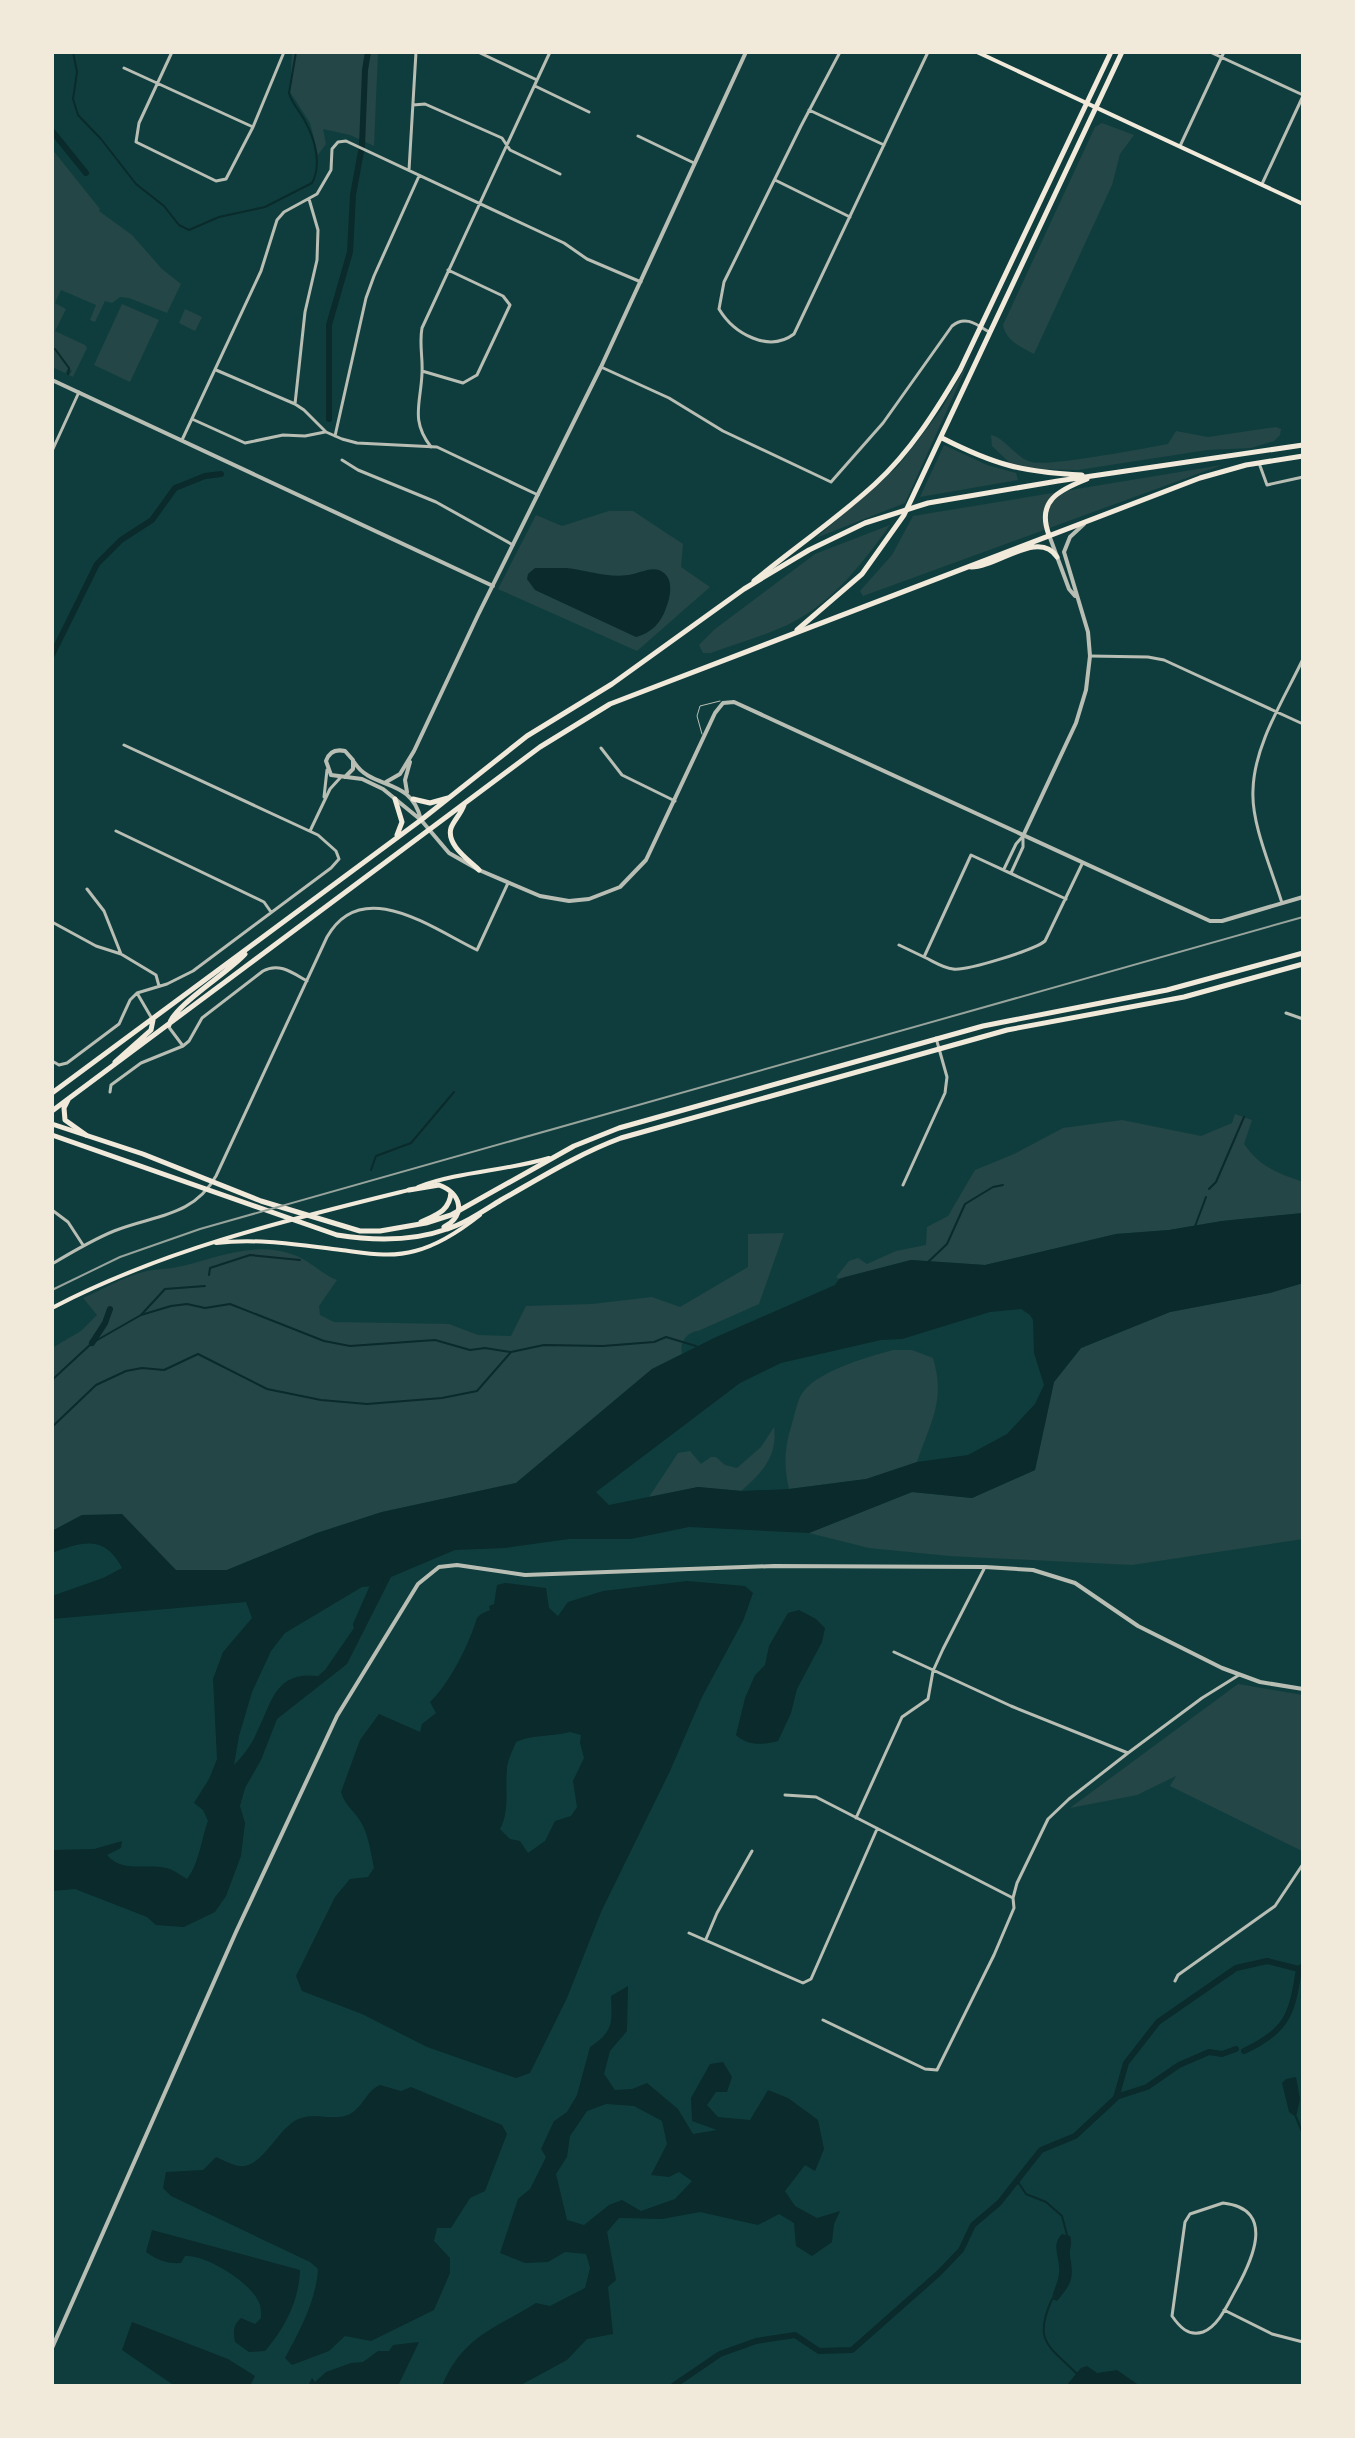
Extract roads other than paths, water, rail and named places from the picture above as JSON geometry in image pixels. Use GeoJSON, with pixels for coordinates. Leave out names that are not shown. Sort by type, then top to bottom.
{"type":"FeatureCollection","features":[{"type":"Feature","properties":{"kind":"main road"},"geometry":{"type":"LineString","coordinates":[[978,52],[1303,204]]}},
{"type":"Feature","properties":{"kind":"main road"},"geometry":{"type":"LineString","coordinates":[[52,1093],[449,799],[527,736],[642,663],[744,589],[877,483],[940,405],[981,327],[1111,52]]}},
{"type":"Feature","properties":{"kind":"main road"},"geometry":{"type":"LineString","coordinates":[[797,630],[846,590],[880,553],[904,515],[1120,54]]}},
{"type":"Feature","properties":{"kind":"main road"},"geometry":{"type":"LineString","coordinates":[[942,438],[986,460],[1011,468],[1095,475]]}},
{"type":"Feature","properties":{"kind":"main road"},"geometry":{"type":"LineString","coordinates":[[744,589],[825,541],[891,514],[928,503],[1303,445]]}},
{"type":"Feature","properties":{"kind":"main road"},"geometry":{"type":"LineString","coordinates":[[52,1111],[465,803],[567,729],[610,704],[1200,478],[1303,456]]}},
{"type":"Feature","properties":{"kind":"main road"},"geometry":{"type":"LineString","coordinates":[[1049,535],[1044,520],[1050,501],[1069,486],[1095,475]]}},
{"type":"Feature","properties":{"kind":"main road"},"geometry":{"type":"LineString","coordinates":[[966,566],[985,565],[1039,546],[1051,549],[1057,557]]}},
{"type":"Feature","properties":{"kind":"main road"},"geometry":{"type":"LineString","coordinates":[[411,797],[430,803],[442,798],[449,799]]}},
{"type":"Feature","properties":{"kind":"main road"},"geometry":{"type":"LineString","coordinates":[[394,840],[402,822],[395,799]]}},
{"type":"Feature","properties":{"kind":"main road"},"geometry":{"type":"LineString","coordinates":[[465,803],[460,817],[452,826],[451,837],[479,870]]}},
{"type":"Feature","properties":{"kind":"main road"},"geometry":{"type":"LineString","coordinates":[[168,1026],[177,1010],[222,977],[253,946]]}},
{"type":"Feature","properties":{"kind":"main road"},"geometry":{"type":"LineString","coordinates":[[52,1124],[143,1154],[261,1201],[360,1231],[409,1227],[439,1220],[459,1211],[604,1133],[936,1038],[1034,1014],[1167,990],[1303,953]]}},
{"type":"Feature","properties":{"kind":"main road"},"geometry":{"type":"LineString","coordinates":[[52,1135],[351,1237],[397,1240],[442,1231],[463,1222],[563,1165],[621,1138],[1007,1030],[1184,997],[1303,964]]}},
{"type":"Feature","properties":{"kind":"main road"},"geometry":{"type":"LineString","coordinates":[[111,1068],[120,1055],[151,1030],[153,1020]]}},
{"type":"Feature","properties":{"kind":"main road"},"geometry":{"type":"LineString","coordinates":[[86,1084],[69,1099],[63,1112],[68,1122],[86,1135]]}},
{"type":"Feature","properties":{"kind":"main road"},"geometry":{"type":"LineString","coordinates":[[708,1103],[711,1113]]}},
{"type":"Feature","properties":{"kind":"main road"},"geometry":{"type":"LineString","coordinates":[[409,1190],[438,1179],[518,1167],[560,1154]]}},
{"type":"Feature","properties":{"kind":"main road"},"geometry":{"type":"LineString","coordinates":[[52,1308],[140,1267],[198,1246],[409,1190],[439,1185],[451,1191],[459,1201],[459,1211],[453,1222],[428,1233]]}},
{"type":"Feature","properties":{"kind":"main road"},"geometry":{"type":"LineString","coordinates":[[409,1227],[443,1211],[449,1203],[451,1191]]}},
{"type":"Feature","properties":{"kind":"main road"},"geometry":{"type":"LineString","coordinates":[[198,1246],[266,1240],[396,1255],[438,1243],[501,1200]]}},
{"type":"Feature","properties":{"kind":"street"},"geometry":{"type":"LineString","coordinates":[[172,52],[139,123],[136,142],[216,181],[226,179],[253,127],[284,52]]}},
{"type":"Feature","properties":{"kind":"street"},"geometry":{"type":"LineString","coordinates":[[409,170],[416,52]]}},
{"type":"Feature","properties":{"kind":"street"},"geometry":{"type":"LineString","coordinates":[[478,52],[537,80]]}},
{"type":"Feature","properties":{"kind":"street"},"geometry":{"type":"LineString","coordinates":[[431,447],[418,424],[422,328],[550,52]]}},
{"type":"Feature","properties":{"kind":"street"},"geometry":{"type":"LineString","coordinates":[[386,782],[400,774],[414,751],[601,367],[746,52]]}},
{"type":"Feature","properties":{"kind":"street"},"geometry":{"type":"LineString","coordinates":[[840,52],[724,282],[719,309],[726,320],[739,331],[766,342],[775,343],[794,334],[928,52]]}},
{"type":"Feature","properties":{"kind":"street"},"geometry":{"type":"LineString","coordinates":[[1210,52],[1303,96],[1262,184]]}},
{"type":"Feature","properties":{"kind":"street"},"geometry":{"type":"LineString","coordinates":[[1180,146],[1224,52]]}},
{"type":"Feature","properties":{"kind":"street"},"geometry":{"type":"LineString","coordinates":[[124,68],[253,127]]}},
{"type":"Feature","properties":{"kind":"street"},"geometry":{"type":"LineString","coordinates":[[535,86],[589,112]]}},
{"type":"Feature","properties":{"kind":"street"},"geometry":{"type":"LineString","coordinates":[[413,105],[425,104],[502,138],[510,150],[560,174]]}},
{"type":"Feature","properties":{"kind":"street"},"geometry":{"type":"LineString","coordinates":[[809,110],[884,145]]}},
{"type":"Feature","properties":{"kind":"street"},"geometry":{"type":"LineString","coordinates":[[638,136],[694,163]]}},
{"type":"Feature","properties":{"kind":"street"},"geometry":{"type":"LineString","coordinates":[[182,440],[261,271],[277,220],[284,212],[317,194],[331,170],[332,149],[338,142],[354,144],[564,243],[587,259],[641,282]]}},
{"type":"Feature","properties":{"kind":"street"},"geometry":{"type":"LineString","coordinates":[[335,436],[366,298],[419,176]]}},
{"type":"Feature","properties":{"kind":"street"},"geometry":{"type":"LineString","coordinates":[[775,180],[850,217]]}},
{"type":"Feature","properties":{"kind":"street"},"geometry":{"type":"LineString","coordinates":[[295,404],[305,312],[317,260],[318,230],[309,199]]}},
{"type":"Feature","properties":{"kind":"street"},"geometry":{"type":"LineString","coordinates":[[422,371],[463,383],[477,375],[510,305],[503,296],[448,270]]}},
{"type":"Feature","properties":{"kind":"street"},"geometry":{"type":"LineString","coordinates":[[601,367],[669,398],[723,431],[831,482],[883,423],[952,326],[964,320],[991,333]]}},
{"type":"Feature","properties":{"kind":"street"},"geometry":{"type":"LineString","coordinates":[[215,370],[295,404],[326,432],[335,436],[357,443],[442,449],[538,495]]}},
{"type":"Feature","properties":{"kind":"street"},"geometry":{"type":"LineString","coordinates":[[52,380],[493,586]]}},
{"type":"Feature","properties":{"kind":"street"},"geometry":{"type":"LineString","coordinates":[[52,451],[79,392]]}},
{"type":"Feature","properties":{"kind":"street"},"geometry":{"type":"LineString","coordinates":[[192,419],[245,443],[283,435],[305,436],[326,432]]}},
{"type":"Feature","properties":{"kind":"street"},"geometry":{"type":"LineString","coordinates":[[342,460],[358,470],[436,502],[513,545]]}},
{"type":"Feature","properties":{"kind":"street"},"geometry":{"type":"LineString","coordinates":[[1259,463],[1267,485],[1303,477]]}},
{"type":"Feature","properties":{"kind":"street"},"geometry":{"type":"LineString","coordinates":[[1004,869],[1023,836],[1081,709],[1090,656],[1085,622],[1064,552],[1070,537],[1089,519]]}},
{"type":"Feature","properties":{"kind":"street"},"geometry":{"type":"LineString","coordinates":[[1049,535],[1069,589],[1076,598]]}},
{"type":"Feature","properties":{"kind":"street"},"geometry":{"type":"LineString","coordinates":[[1090,656],[1138,656],[1164,660],[1303,724]]}},
{"type":"Feature","properties":{"kind":"street"},"geometry":{"type":"LineString","coordinates":[[1282,903],[1256,818],[1252,792],[1259,756],[1303,659]]}},
{"type":"Feature","properties":{"kind":"street"},"geometry":{"type":"LineString","coordinates":[[327,770],[331,775],[369,782],[395,799],[421,820],[449,853],[479,870],[540,896],[569,901],[589,899],[614,890],[646,860],[715,713],[727,701],[1210,921],[1222,921],[1303,897]]}},
{"type":"Feature","properties":{"kind":"street"},"geometry":{"type":"LineString","coordinates":[[52,1061],[64,1065],[119,1024],[125,1008],[137,993],[181,979],[339,859],[325,840],[310,831],[124,745]]}},
{"type":"Feature","properties":{"kind":"street"},"geometry":{"type":"LineString","coordinates":[[601,748],[614,767],[629,780],[675,801]]}},
{"type":"Feature","properties":{"kind":"street"},"geometry":{"type":"LineString","coordinates":[[310,831],[327,788],[327,758],[337,750],[345,751],[359,769],[411,797]]}},
{"type":"Feature","properties":{"kind":"street"},"geometry":{"type":"LineString","coordinates":[[414,751],[405,780],[421,820]]}},
{"type":"Feature","properties":{"kind":"street"},"geometry":{"type":"LineString","coordinates":[[322,804],[353,769],[353,760]]}},
{"type":"Feature","properties":{"kind":"street"},"geometry":{"type":"LineString","coordinates":[[116,831],[264,902],[271,912]]}},
{"type":"Feature","properties":{"kind":"street"},"geometry":{"type":"LineString","coordinates":[[1011,873],[1023,847],[1023,836]]}},
{"type":"Feature","properties":{"kind":"street"},"geometry":{"type":"LineString","coordinates":[[924,957],[971,855],[1066,899]]}},
{"type":"Feature","properties":{"kind":"street"},"geometry":{"type":"LineString","coordinates":[[899,945],[957,970],[1031,950],[1045,941],[1082,863]]}},
{"type":"Feature","properties":{"kind":"street"},"geometry":{"type":"LineString","coordinates":[[52,1264],[115,1231],[181,1210],[204,1195],[216,1176],[331,930],[348,915],[369,907],[385,907],[477,950],[508,883]]}},
{"type":"Feature","properties":{"kind":"street"},"geometry":{"type":"LineString","coordinates":[[87,889],[104,911],[121,954]]}},
{"type":"Feature","properties":{"kind":"street"},"geometry":{"type":"LineString","coordinates":[[52,922],[96,946],[121,954],[156,975],[159,986]]}},
{"type":"Feature","properties":{"kind":"street"},"geometry":{"type":"LineString","coordinates":[[110,1092],[111,1085],[141,1063],[183,1046],[202,1018],[263,971],[272,966],[282,968],[307,981]]}},
{"type":"Feature","properties":{"kind":"street"},"geometry":{"type":"LineString","coordinates":[[137,993],[153,1020]]}},
{"type":"Feature","properties":{"kind":"street"},"geometry":{"type":"LineString","coordinates":[[1286,1013],[1303,1019]]}},
{"type":"Feature","properties":{"kind":"street"},"geometry":{"type":"LineString","coordinates":[[168,1026],[183,1046]]}},
{"type":"Feature","properties":{"kind":"street"},"geometry":{"type":"LineString","coordinates":[[903,1185],[945,1093],[947,1077],[936,1038]]}},
{"type":"Feature","properties":{"kind":"street"},"geometry":{"type":"LineString","coordinates":[[52,1210],[68,1222],[84,1245]]}},
{"type":"Feature","properties":{"kind":"street"},"geometry":{"type":"LineString","coordinates":[[52,2348],[223,1960],[337,1716],[407,1600],[423,1579],[439,1567],[449,1565],[525,1575],[774,1566],[1033,1570],[1066,1579],[1138,1626],[1239,1675],[1303,1689]]}},
{"type":"Feature","properties":{"kind":"street"},"geometry":{"type":"LineString","coordinates":[[856,1818],[902,1717],[928,1699],[933,1671],[985,1567]]}},
{"type":"Feature","properties":{"kind":"street"},"geometry":{"type":"LineString","coordinates":[[894,1652],[1128,1753]]}},
{"type":"Feature","properties":{"kind":"street"},"geometry":{"type":"LineString","coordinates":[[823,2020],[925,2069],[937,2070],[994,1955],[1014,1908],[1013,1898],[1023,1869],[1048,1819],[1128,1753],[1202,1698],[1239,1675]]}},
{"type":"Feature","properties":{"kind":"street"},"geometry":{"type":"LineString","coordinates":[[785,1795],[816,1797],[1013,1898]]}},
{"type":"Feature","properties":{"kind":"street"},"geometry":{"type":"LineString","coordinates":[[689,1933],[803,1983],[811,1979],[877,1829]]}},
{"type":"Feature","properties":{"kind":"street"},"geometry":{"type":"LineString","coordinates":[[705,1941],[752,1851]]}},
{"type":"Feature","properties":{"kind":"street"},"geometry":{"type":"LineString","coordinates":[[1175,1981],[1178,1975],[1275,1906],[1303,1864]]}},
{"type":"Feature","properties":{"kind":"street"},"geometry":{"type":"LineString","coordinates":[[1223,2203],[1237,2206],[1248,2213],[1255,2226],[1256,2240],[1247,2270],[1224,2310],[1202,2332],[1189,2332],[1179,2327],[1172,2316],[1185,2222],[1190,2214],[1223,2203]]}},
{"type":"Feature","properties":{"kind":"street"},"geometry":{"type":"LineString","coordinates":[[1224,2310],[1272,2334],[1303,2342]]}},
{"type":"Feature","properties":{"kind":"lane"},"geometry":{"type":"LineString","coordinates":[[703,738],[697,716],[700,706],[727,701]]}},
{"type":"Feature","properties":{"kind":"waterway"},"geometry":{"type":"LineString","coordinates":[[73,52],[77,72],[73,99],[78,115],[136,184],[164,206],[179,225],[189,230],[219,217],[265,207],[312,183],[317,168],[314,144],[309,128],[289,93],[296,52]]}},
{"type":"Feature","properties":{"kind":"waterway"},"geometry":{"type":"LineString","coordinates":[[329,419],[329,325],[350,252],[353,195],[362,146],[368,52]]}},
{"type":"Feature","properties":{"kind":"waterway"},"geometry":{"type":"LineString","coordinates":[[52,131],[86,173]]}},
{"type":"Feature","properties":{"kind":"waterway"},"geometry":{"type":"LineString","coordinates":[[55,349],[69,368],[68,374]]}},
{"type":"Feature","properties":{"kind":"waterway"},"geometry":{"type":"LineString","coordinates":[[52,655],[97,564],[121,540],[152,520],[175,488],[205,476],[221,474]]}},
{"type":"Feature","properties":{"kind":"waterway"},"geometry":{"type":"LineString","coordinates":[[371,1170],[376,1156],[411,1143],[454,1092]]}},
{"type":"Feature","properties":{"kind":"waterway"},"geometry":{"type":"LineString","coordinates":[[1209,1189],[1216,1182],[1244,1117]]}},
{"type":"Feature","properties":{"kind":"waterway"},"geometry":{"type":"LineString","coordinates":[[927,1263],[947,1244],[965,1204],[993,1187],[1003,1185]]}},
{"type":"Feature","properties":{"kind":"waterway"},"geometry":{"type":"LineString","coordinates":[[1194,1229],[1206,1197]]}},
{"type":"Feature","properties":{"kind":"waterway"},"geometry":{"type":"LineString","coordinates":[[209,1275],[210,1268],[250,1255],[300,1260]]}},
{"type":"Feature","properties":{"kind":"waterway"},"geometry":{"type":"LineString","coordinates":[[52,1380],[92,1343],[141,1315],[165,1289],[205,1286]]}},
{"type":"Feature","properties":{"kind":"waterway"},"geometry":{"type":"LineString","coordinates":[[141,1315],[187,1304],[205,1308],[230,1304],[324,1341],[350,1346],[435,1340],[470,1350],[485,1348],[510,1352]]}},
{"type":"Feature","properties":{"kind":"waterway"},"geometry":{"type":"LineString","coordinates":[[92,1343],[110,1309]]}},
{"type":"Feature","properties":{"kind":"waterway"},"geometry":{"type":"LineString","coordinates":[[52,1427],[96,1385],[126,1371],[142,1368],[164,1370],[198,1354],[267,1389],[321,1400],[367,1404],[442,1398],[477,1391],[511,1352],[544,1345],[603,1346],[654,1342],[666,1337],[696,1346]]}},
{"type":"Feature","properties":{"kind":"waterway"},"geometry":{"type":"LineString","coordinates":[[358,1625],[379,1577]]}},
{"type":"Feature","properties":{"kind":"waterway"},"geometry":{"type":"LineString","coordinates":[[673,2386],[720,2354],[756,2341],[795,2335],[819,2351],[852,2350],[961,2250],[973,2225],[999,2203],[1041,2150],[1075,2136],[1116,2098],[1126,2063],[1158,2022],[1236,1968],[1267,1961],[1299,1969]]}},
{"type":"Feature","properties":{"kind":"waterway"},"geometry":{"type":"LineString","coordinates":[[1244,2051],[1270,2036],[1285,2020],[1294,1998],[1299,1969],[1303,1966]]}},
{"type":"Feature","properties":{"kind":"waterway"},"geometry":{"type":"LineString","coordinates":[[1116,2097],[1147,2087],[1179,2065],[1209,2052],[1222,2054],[1236,2049]]}},
{"type":"Feature","properties":{"kind":"waterway"},"geometry":{"type":"LineString","coordinates":[[1296,2117],[1303,2134]]}},
{"type":"Feature","properties":{"kind":"waterway"},"geometry":{"type":"LineString","coordinates":[[1018,2182],[1026,2194],[1046,2202],[1062,2216],[1067,2235]]}},
{"type":"Feature","properties":{"kind":"waterway"},"geometry":{"type":"LineString","coordinates":[[1052,2299],[1044,2324],[1046,2341],[1077,2374]]}},
{"type":"Feature","properties":{"kind":"railway"},"geometry":{"type":"LineString","coordinates":[[52,1290],[120,1257],[200,1229],[1303,917]]}}]}
